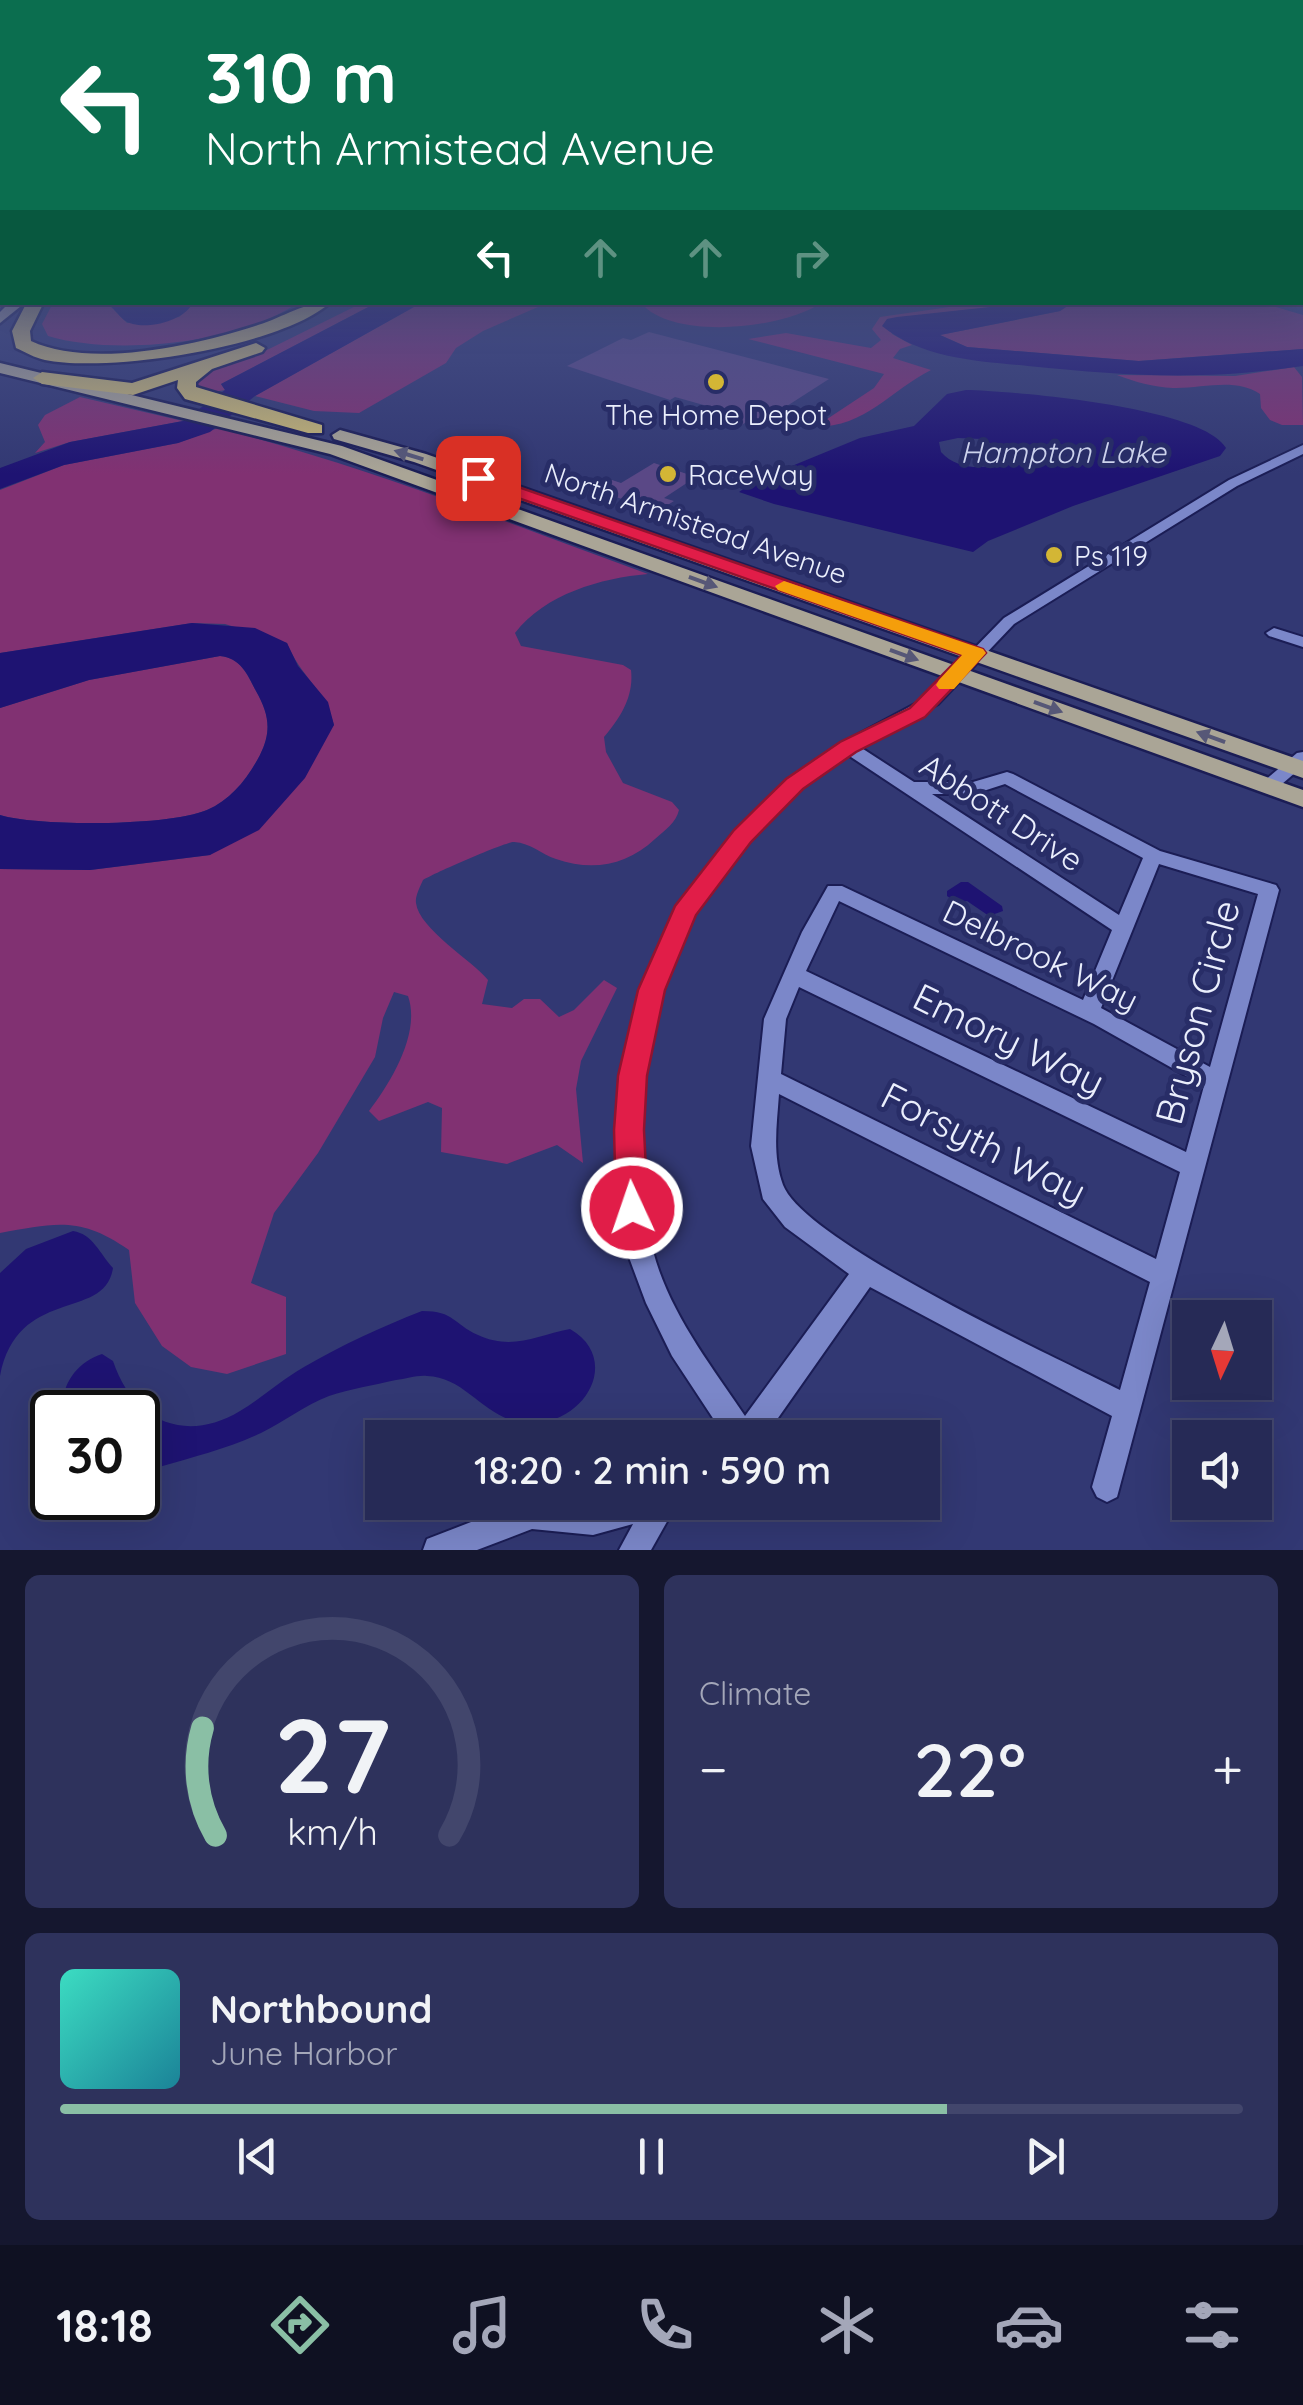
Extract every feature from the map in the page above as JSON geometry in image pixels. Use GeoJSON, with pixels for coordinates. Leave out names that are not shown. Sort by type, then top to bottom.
{"type":"FeatureCollection","features":[{"type":"Feature","properties":{"kind":"highway"},"geometry":{"type":"LineString","coordinates":[[22,329],[19,336],[31,351],[79,360],[146,353],[265,329]]}},
{"type":"Feature","properties":{"kind":"highway"},"geometry":{"type":"LineString","coordinates":[[42,378],[118,389],[141,387],[204,367],[293,329]]}},
{"type":"Feature","properties":{"kind":"highway"},"geometry":{"type":"LineString","coordinates":[[82,373],[146,353]]}},
{"type":"Feature","properties":{"kind":"highway"},"geometry":{"type":"LineString","coordinates":[[204,367],[186,384],[188,392],[249,417]]}},
{"type":"Feature","properties":{"kind":"main road"},"geometry":{"type":"LineString","coordinates":[[0,355],[202,400]]}},
{"type":"Feature","properties":{"kind":"main road","name":"North Armistead Avenue"},"geometry":{"type":"LineString","coordinates":[[0,370],[182,412],[249,417],[314,429],[420,458],[1299,764]]}},
{"type":"Feature","properties":{"kind":"main road","name":"North Armistead Avenue"},"geometry":{"type":"LineString","coordinates":[[249,417],[1303,798]]}},
{"type":"Feature","properties":{"kind":"street"},"geometry":{"type":"LineString","coordinates":[[732,1420],[682,1347],[655,1294],[640,1252],[630,1175],[633,1076],[642,1023],[661,963],[700,888],[742,836],[794,784],[848,747],[917,712],[1009,622],[1258,469],[1303,449]]}},
{"type":"Feature","properties":{"kind":"street"},"geometry":{"type":"LineString","coordinates":[[1274,633],[1303,642]]}},
{"type":"Feature","properties":{"kind":"street","name":"Abbott Drive"},"geometry":{"type":"LineString","coordinates":[[848,747],[1124,928]]}},
{"type":"Feature","properties":{"kind":"street"},"geometry":{"type":"LineString","coordinates":[[1268,786],[1299,764]]}},
{"type":"Feature","properties":{"kind":"street","name":"Bryson Circle"},"geometry":{"type":"LineString","coordinates":[[911,788],[974,788],[1007,778],[1153,856],[1269,890],[1107,1487]]}},
{"type":"Feature","properties":{"kind":"street"},"geometry":{"type":"LineString","coordinates":[[1088,1013],[1153,856]]}},
{"type":"Feature","properties":{"kind":"street","name":"Delbrook Way"},"geometry":{"type":"LineString","coordinates":[[794,975],[835,891],[1088,1013],[1217,1082]]}},
{"type":"Feature","properties":{"kind":"street"},"geometry":{"type":"LineString","coordinates":[[794,975],[775,1019],[763,1146],[772,1191],[794,1220],[866,1272],[1128,1408]]}},
{"type":"Feature","properties":{"kind":"street","name":"Emory Way"},"geometry":{"type":"LineString","coordinates":[[794,975],[1194,1167]]}},
{"type":"Feature","properties":{"kind":"street","name":"Forsyth Way"},"geometry":{"type":"LineString","coordinates":[[770,1078],[1164,1276]]}},
{"type":"Feature","properties":{"kind":"street"},"geometry":{"type":"LineString","coordinates":[[757,1420],[866,1272]]}},
{"type":"Feature","properties":{"kind":"street"},"geometry":{"type":"LineString","coordinates":[[438,1550],[516,1520]]}},
{"type":"Feature","properties":{"kind":"street"},"geometry":{"type":"LineString","coordinates":[[634,1550],[650,1520]]}},
{"type":"Feature","properties":{"kind":"shaded area"},"geometry":{"type":"Polygon","coordinates":[[[45,329],[239,329],[211,337],[141,345],[75,342],[48,336],[45,329]]]}},
{"type":"Feature","properties":{"kind":"shaded area"},"geometry":{"type":"Polygon","coordinates":[[[309,329],[326,329],[221,384],[225,390],[208,393],[197,384],[201,375],[215,368],[269,349],[309,329]]]}},
{"type":"Feature","properties":{"kind":"shaded area"},"geometry":{"type":"Polygon","coordinates":[[[374,329],[487,329],[456,348],[446,363],[359,413],[314,411],[255,396],[374,329]]]}},
{"type":"Feature","properties":{"kind":"shaded area"},"geometry":{"type":"Polygon","coordinates":[[[872,329],[890,329],[912,345],[900,349],[893,358],[931,370],[864,414],[815,427],[874,388],[884,374],[748,339],[786,333],[871,348],[881,340],[872,329]]]}},
{"type":"Feature","properties":{"kind":"shaded area"},"geometry":{"type":"Polygon","coordinates":[[[968,329],[1303,329],[1303,349],[1138,361],[967,347],[940,335],[968,329]]]}},
{"type":"Feature","properties":{"kind":"shaded area"},"geometry":{"type":"Polygon","coordinates":[[[1294,367],[1302,377],[1303,425],[1282,425],[1270,420],[1261,408],[1260,394],[1240,386],[1166,387],[1117,375],[1235,376],[1294,367]]]}},
{"type":"Feature","properties":{"kind":"shaded area"},"geometry":{"type":"Polygon","coordinates":[[[80,397],[183,421],[70,442],[35,453],[45,442],[38,425],[45,415],[80,397]]]}},
{"type":"Feature","properties":{"kind":"shaded area"},"geometry":{"type":"Polygon","coordinates":[[[218,428],[381,477],[648,574],[575,590],[542,608],[515,633],[521,646],[623,665],[631,670],[625,706],[604,737],[606,752],[623,783],[672,802],[679,810],[670,826],[644,848],[609,864],[570,863],[514,842],[423,880],[416,900],[419,913],[436,934],[488,980],[482,1004],[512,1008],[524,999],[540,999],[559,1017],[574,1010],[604,980],[617,988],[581,1061],[576,1089],[583,1163],[557,1145],[507,1164],[441,1152],[442,1108],[428,1102],[379,1121],[369,1111],[402,1056],[410,1026],[408,996],[394,992],[383,1018],[375,1057],[318,1153],[274,1213],[251,1283],[286,1297],[286,1354],[227,1374],[191,1367],[162,1346],[135,1303],[129,1250],[112,1239],[67,1225],[0,1233],[0,869],[90,870],[210,855],[334,725],[325,702],[287,643],[225,624],[192,623],[0,653],[0,490],[64,465],[178,443],[218,428]]]}},
{"type":"Feature","properties":{"kind":"shaded area"},"geometry":{"type":"Polygon","coordinates":[[[220,656],[238,663],[246,673],[264,707],[267,723],[264,746],[255,764],[224,800],[189,815],[136,822],[44,822],[0,815],[0,708],[89,680],[220,656]]]}},
{"type":"Feature","properties":{"kind":"water"},"geometry":{"type":"Polygon","coordinates":[[[326,329],[374,329],[255,396],[210,432],[178,443],[64,465],[0,489],[0,468],[70,442],[183,421],[225,390],[221,384],[326,329]]]}},
{"type":"Feature","properties":{"kind":"water"},"geometry":{"type":"Polygon","coordinates":[[[887,329],[968,329],[940,335],[967,347],[1139,361],[1303,349],[1303,366],[1231,374],[1100,372],[971,360],[933,352],[887,329]]]}},
{"type":"Feature","properties":{"kind":"water","name":"Hampton Lake"},"geometry":{"type":"Polygon","coordinates":[[[966,390],[1105,404],[1182,422],[1210,434],[1226,448],[1220,456],[1073,506],[988,541],[973,552],[739,492],[755,481],[860,438],[914,426],[947,394],[966,390]],[[982,439],[939,442],[947,458],[963,465],[980,467],[1006,462],[1007,452],[982,439]]]}},
{"type":"Feature","properties":{"kind":"water"},"geometry":{"type":"Polygon","coordinates":[[[192,623],[255,628],[287,643],[298,666],[328,702],[334,725],[305,778],[259,830],[210,855],[90,870],[0,869],[0,815],[73,823],[165,819],[207,810],[244,780],[264,746],[266,715],[246,673],[227,657],[89,680],[0,708],[0,653],[192,623]]]}},
{"type":"Feature","properties":{"kind":"water"},"geometry":{"type":"Polygon","coordinates":[[[968,882],[1002,906],[1003,911],[989,916],[967,901],[957,903],[947,896],[947,891],[968,882]]]}},
{"type":"Feature","properties":{"kind":"water"},"geometry":{"type":"Polygon","coordinates":[[[73,1231],[91,1240],[113,1268],[107,1284],[95,1295],[42,1316],[24,1328],[10,1347],[0,1376],[0,1273],[26,1249],[73,1231]]]}},
{"type":"Feature","properties":{"kind":"water"},"geometry":{"type":"Polygon","coordinates":[[[422,1311],[441,1313],[478,1335],[502,1342],[570,1329],[585,1341],[595,1370],[584,1398],[556,1419],[505,1418],[455,1384],[423,1376],[329,1396],[249,1438],[160,1467],[160,1418],[199,1426],[219,1421],[318,1359],[422,1311]]]}},
{"type":"Feature","properties":{"kind":"water"},"geometry":{"type":"Polygon","coordinates":[[[102,1354],[113,1361],[128,1390],[65,1390],[78,1369],[102,1354]]]}},
{"type":"Feature","properties":{"kind":"building","name":"The Home Depot"},"geometry":{"type":"Polygon","coordinates":[[[649,332],[829,379],[762,422],[751,419],[737,428],[703,418],[718,409],[675,397],[670,400],[567,366],[623,338],[631,340],[649,332]]]}},
{"type":"Feature","properties":{"kind":"building"},"geometry":{"type":"Polygon","coordinates":[[[654,463],[696,477],[664,498],[674,501],[658,511],[595,490],[612,480],[621,483],[654,463]]]}},
{"type":"Feature","properties":{"kind":"slow traffic"},"geometry":{"type":"LineString","coordinates":[[784,586],[976,653],[946,685]]}},
{"type":"Feature","properties":{"kind":"place","name":"The Home Depot"},"geometry":{"type":"Point","coordinates":[716,382]}},
{"type":"Feature","properties":{"kind":"place","name":"RaceWay"},"geometry":{"type":"Point","coordinates":[668,474]}},
{"type":"Feature","properties":{"kind":"place","name":"Ps 119"},"geometry":{"type":"Point","coordinates":[1054,555]}},
{"type":"Feature","properties":{"kind":"route"},"geometry":{"type":"LineString","coordinates":[[478,478],[976,653],[917,712],[848,747],[794,784],[742,836],[684,912],[666,949],[642,1023],[629,1130],[632,1208]]}}]}
